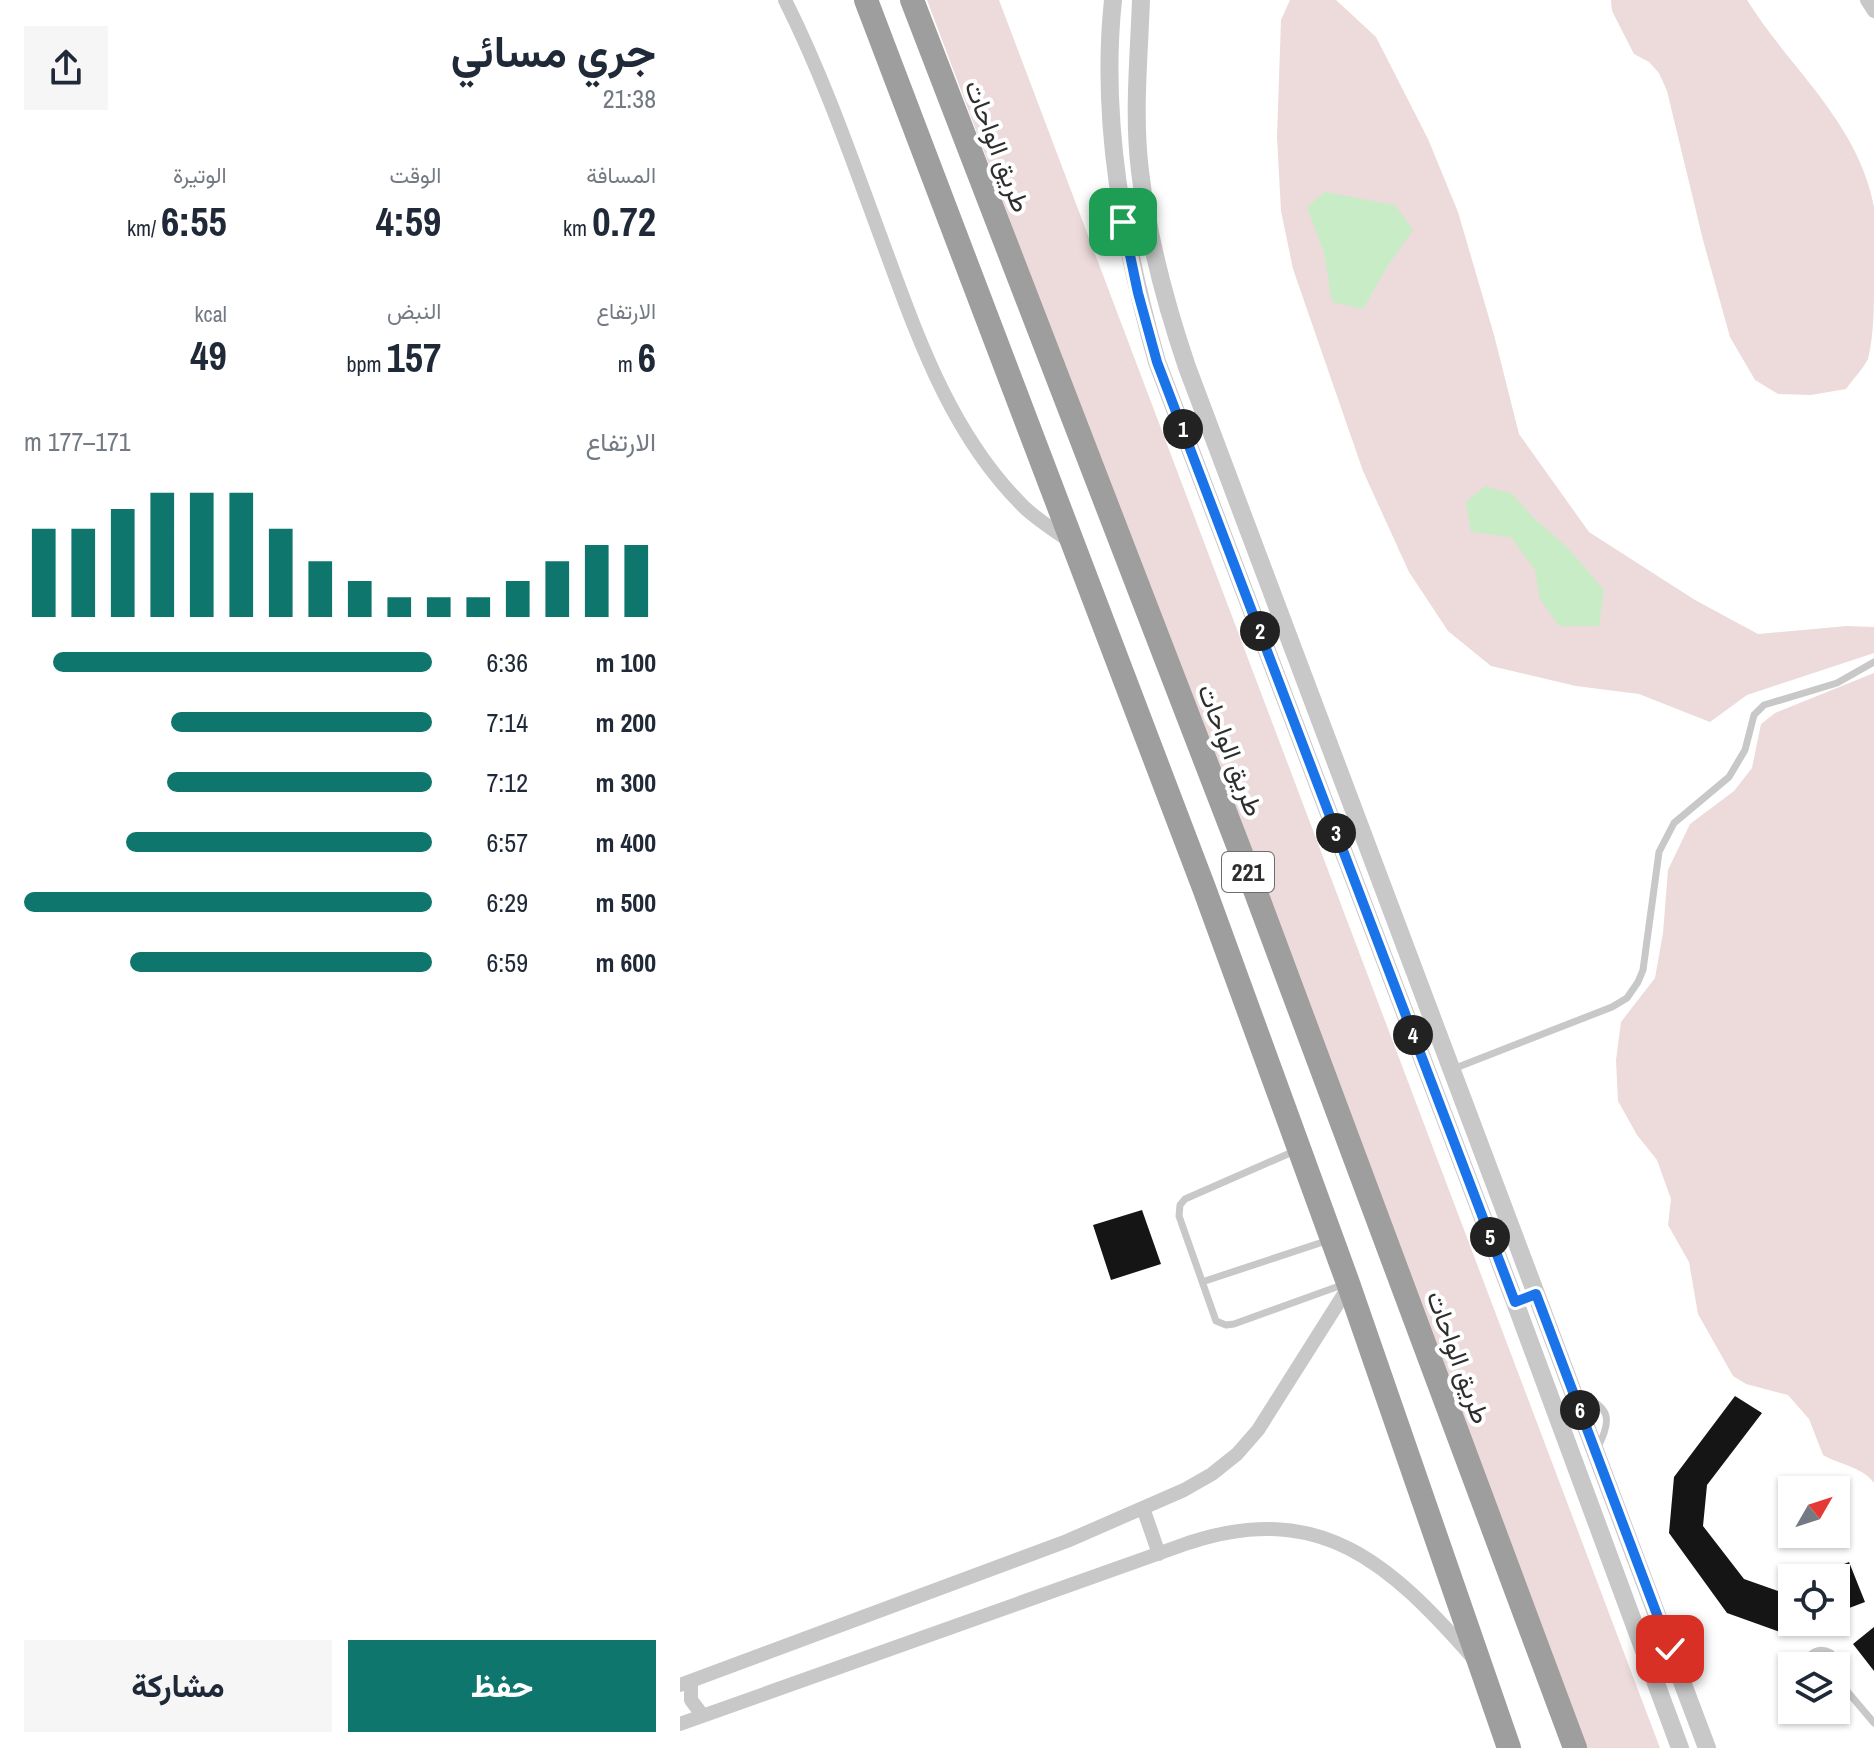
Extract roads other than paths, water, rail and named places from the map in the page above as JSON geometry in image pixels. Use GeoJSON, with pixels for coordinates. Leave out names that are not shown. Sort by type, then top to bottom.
{"type":"FeatureCollection","features":[{"type":"Feature","properties":{"kind":"highway","name":"221"},"geometry":{"type":"LineString","coordinates":[[866,0],[1075,545],[1299,1149],[1509,1748]]}},
{"type":"Feature","properties":{"kind":"highway","name":"طريق الواحات"},"geometry":{"type":"LineString","coordinates":[[912,0],[1249,874],[1575,1748]]}},
{"type":"Feature","properties":{"kind":"street"},"geometry":{"type":"LineString","coordinates":[[785,0],[833,110],[916,334],[946,397],[969,437],[1003,484],[1026,509],[1075,545]]}},
{"type":"Feature","properties":{"kind":"street"},"geometry":{"type":"LineString","coordinates":[[1113,0],[1110,79],[1114,151],[1123,222],[1157,362],[1515,1302],[1680,1748]]}},
{"type":"Feature","properties":{"kind":"street"},"geometry":{"type":"LineString","coordinates":[[1141,0],[1137,97],[1139,169],[1161,289],[1187,367],[1707,1748]]}},
{"type":"Feature","properties":{"kind":"street"},"geometry":{"type":"LineString","coordinates":[[1867,0],[1874,11]]}},
{"type":"Feature","properties":{"kind":"street"},"geometry":{"type":"LineString","coordinates":[[1286,700],[1309,690]]}},
{"type":"Feature","properties":{"kind":"street"},"geometry":{"type":"LineString","coordinates":[[703,1716],[691,1700],[686,1683],[1067,1541],[1184,1490],[1212,1474],[1237,1454],[1258,1430],[1349,1285]]}},
{"type":"Feature","properties":{"kind":"street"},"geometry":{"type":"LineString","coordinates":[[1515,1302],[1536,1294]]}},
{"type":"Feature","properties":{"kind":"street"},"geometry":{"type":"LineString","coordinates":[[1143,1508],[1159,1554]]}},
{"type":"Feature","properties":{"kind":"street"},"geometry":{"type":"LineString","coordinates":[[680,1724],[1207,1537],[1245,1530],[1284,1530],[1339,1542],[1356,1550],[1401,1584],[1441,1622],[1478,1664]]}},
{"type":"Feature","properties":{"kind":"lane"},"geometry":{"type":"LineString","coordinates":[[1451,1069],[1593,1017],[1627,998],[1643,970],[1659,852],[1674,823],[1729,777],[1745,750],[1754,715],[1764,705],[1837,683],[1874,662]]}},
{"type":"Feature","properties":{"kind":"lane"},"geometry":{"type":"LineString","coordinates":[[1299,1149],[1182,1201],[1178,1213],[1216,1321],[1226,1325],[1349,1285]]}},
{"type":"Feature","properties":{"kind":"lane"},"geometry":{"type":"LineString","coordinates":[[1202,1282],[1332,1239]]}},
{"type":"Feature","properties":{"kind":"lane"},"geometry":{"type":"LineString","coordinates":[[1850,1695],[1874,1723]]}}]}
